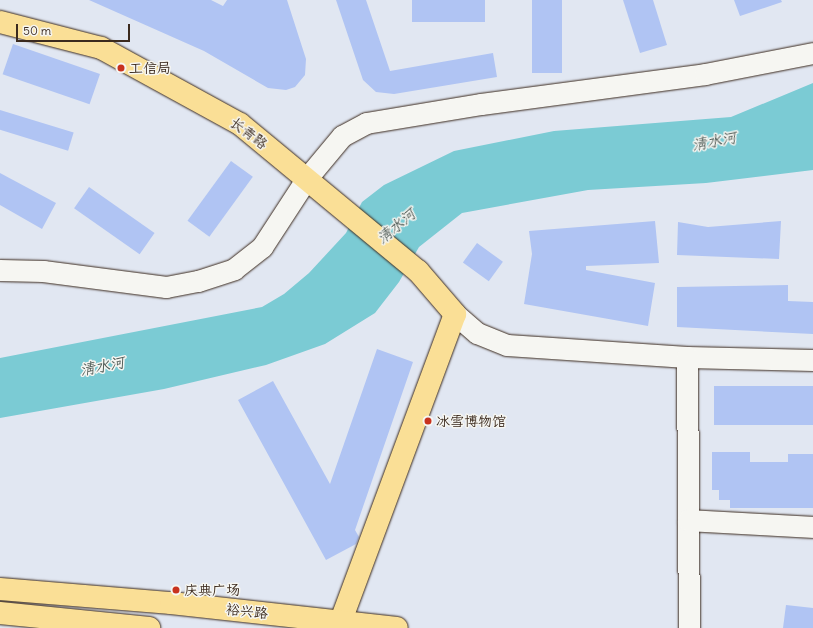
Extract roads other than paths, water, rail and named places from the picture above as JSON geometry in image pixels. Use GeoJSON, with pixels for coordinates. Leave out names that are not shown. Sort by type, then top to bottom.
{"type":"FeatureCollection","features":[{"type":"Feature","properties":{"kind":"main road","name":"长青路"},"geometry":{"type":"LineString","coordinates":[[0,22],[101,48],[124,58],[240,124],[418,271],[455,314]]}},
{"type":"Feature","properties":{"kind":"main road"},"geometry":{"type":"LineString","coordinates":[[339,624],[455,314]]}},
{"type":"Feature","properties":{"kind":"main road","name":"裕兴路"},"geometry":{"type":"LineString","coordinates":[[0,589],[339,624],[397,628]]}},
{"type":"Feature","properties":{"kind":"main road"},"geometry":{"type":"LineString","coordinates":[[0,613],[148,628]]}},
{"type":"Feature","properties":{"kind":"street"},"geometry":{"type":"LineString","coordinates":[[0,270],[36,270],[166,287],[198,281],[234,269],[262,248],[306,178],[342,136],[366,123],[705,74],[813,53]]}},
{"type":"Feature","properties":{"kind":"street"},"geometry":{"type":"LineString","coordinates":[[455,314],[477,333],[507,345],[687,357],[813,360]]}},
{"type":"Feature","properties":{"kind":"street"},"geometry":{"type":"LineString","coordinates":[[687,357],[689,628]]}},
{"type":"Feature","properties":{"kind":"street"},"geometry":{"type":"LineString","coordinates":[[688,520],[813,527]]}},
{"type":"Feature","properties":{"kind":"water","name":"清水河"},"geometry":{"type":"Polygon","coordinates":[[[813,83],[813,170],[706,183],[588,190],[462,213],[419,247],[399,282],[375,313],[325,344],[266,365],[164,389],[0,418],[0,358],[262,307],[284,294],[309,273],[346,233],[362,202],[384,185],[454,151],[554,131],[731,117],[813,83]]]}},
{"type":"Feature","properties":{"kind":"place","name":"工信局"},"geometry":{"type":"Point","coordinates":[121,68]}},
{"type":"Feature","properties":{"kind":"place","name":"冰雪博物馆"},"geometry":{"type":"Point","coordinates":[428,421]}},
{"type":"Feature","properties":{"kind":"place","name":"庆典广场"},"geometry":{"type":"Point","coordinates":[176,590]}}]}
